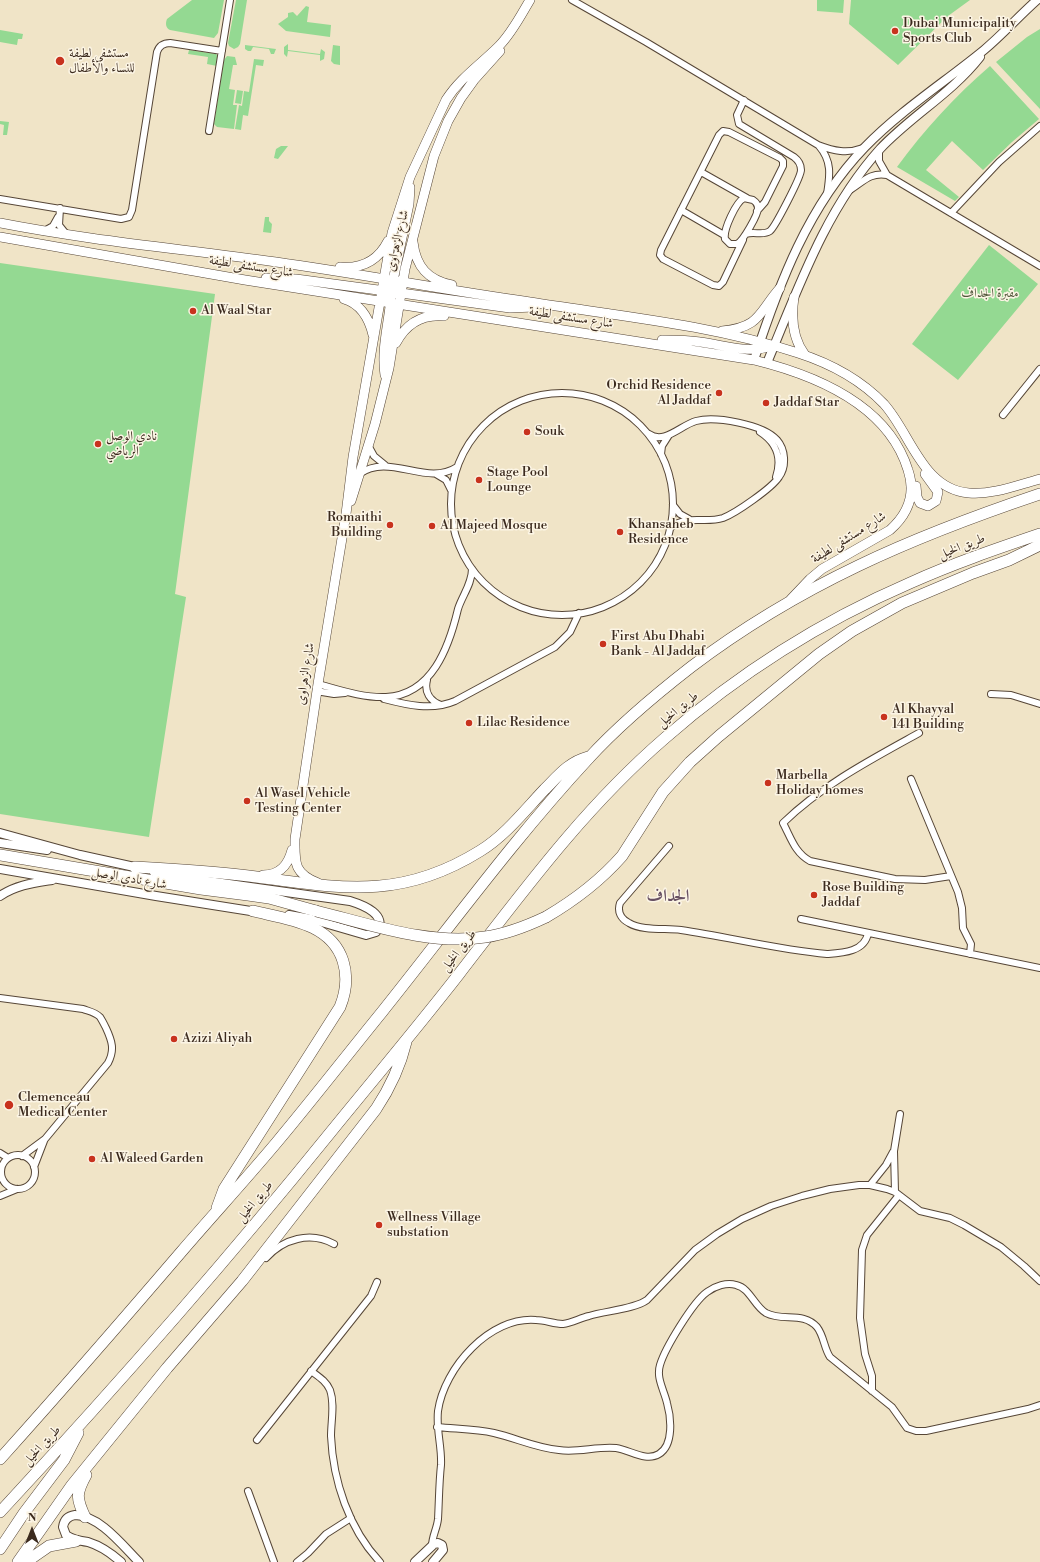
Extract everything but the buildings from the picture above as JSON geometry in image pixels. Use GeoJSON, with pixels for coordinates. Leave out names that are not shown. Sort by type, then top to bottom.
{"type":"FeatureCollection","features":[{"type":"Feature","properties":{"kind":"highway","name":"طريق الخيل"},"geometry":{"type":"LineString","coordinates":[[0,1458],[54,1399],[281,1137],[414,972],[524,832],[590,756],[639,710],[690,668],[744,629],[790,600],[839,574],[895,548],[977,515],[1040,494]]}},
{"type":"Feature","properties":{"kind":"highway","name":"طريق الخيل"},"geometry":{"type":"LineString","coordinates":[[0,1512],[82,1423],[216,1270],[313,1155],[449,987],[552,854],[584,817],[618,782],[665,738],[715,698],[803,638],[859,607],[910,583],[986,553],[1040,534]]}},
{"type":"Feature","properties":{"kind":"highway"},"geometry":{"type":"LineString","coordinates":[[0,856],[201,889],[248,894],[414,935],[450,940],[469,939],[516,930],[546,917],[582,894],[614,865],[622,856],[663,792],[695,757],[819,654],[852,631],[902,603],[967,575],[1008,560],[1040,545]]}},
{"type":"Feature","properties":{"kind":"highway"},"geometry":{"type":"LineString","coordinates":[[135,867],[238,875],[330,887],[370,888],[396,885],[422,879],[450,868],[487,846],[509,826],[561,772],[578,760],[590,756]]}},
{"type":"Feature","properties":{"kind":"highway"},"geometry":{"type":"LineString","coordinates":[[216,1212],[224,1189],[340,1006],[346,987],[346,972],[343,959],[333,942],[322,933],[315,928],[294,921],[253,911]]}},
{"type":"Feature","properties":{"kind":"highway"},"geometry":{"type":"LineString","coordinates":[[18,1562],[63,1496],[167,1368],[242,1281],[382,1100],[397,1070],[407,1038]]}},
{"type":"Feature","properties":{"kind":"highway"},"geometry":{"type":"LineString","coordinates":[[0,1549],[24,1512],[64,1460],[82,1423]]}},
{"type":"Feature","properties":{"kind":"highway"},"geometry":{"type":"LineString","coordinates":[[84,1517],[79,1505],[78,1493],[91,1462]]}},
{"type":"Feature","properties":{"kind":"highway"},"geometry":{"type":"LineString","coordinates":[[26,1562],[49,1546],[76,1540]]}},
{"type":"Feature","properties":{"kind":"main road","name":"شارع الزهراوى"},"geometry":{"type":"LineString","coordinates":[[492,52],[525,0]]}},
{"type":"Feature","properties":{"kind":"main road","name":"شارع الزهراوى"},"geometry":{"type":"LineString","coordinates":[[384,280],[392,233],[410,177],[430,132],[452,90],[504,40],[530,0]]}},
{"type":"Feature","properties":{"kind":"main road","name":"شارع الزهراوى"},"geometry":{"type":"LineString","coordinates":[[346,514],[369,446],[386,381],[393,349],[394,291],[413,234],[432,163],[448,121],[464,93],[506,43],[535,0]]}},
{"type":"Feature","properties":{"kind":"main road"},"geometry":{"type":"LineString","coordinates":[[386,381],[384,355],[408,204],[410,177]]}},
{"type":"Feature","properties":{"kind":"main road","name":"شارع مستشفى لطيفة"},"geometry":{"type":"LineString","coordinates":[[0,223],[44,232],[318,268],[384,280]]}},
{"type":"Feature","properties":{"kind":"main road"},"geometry":{"type":"LineString","coordinates":[[318,268],[350,268],[365,265],[380,254],[392,233]]}},
{"type":"Feature","properties":{"kind":"main road"},"geometry":{"type":"LineString","coordinates":[[413,234],[415,253],[418,262],[427,274],[438,281],[462,287],[473,294]]}},
{"type":"Feature","properties":{"kind":"main road","name":"شارع مستشفى لطيفة"},"geometry":{"type":"LineString","coordinates":[[0,237],[244,280],[380,301]]}},
{"type":"Feature","properties":{"kind":"main road"},"geometry":{"type":"LineString","coordinates":[[244,280],[296,279],[394,291],[510,308],[543,304]]}},
{"type":"Feature","properties":{"kind":"main road"},"geometry":{"type":"LineString","coordinates":[[384,280],[394,291]]}},
{"type":"Feature","properties":{"kind":"main road"},"geometry":{"type":"LineString","coordinates":[[713,332],[736,329],[746,326],[754,321],[761,315],[780,288]]}},
{"type":"Feature","properties":{"kind":"main road"},"geometry":{"type":"LineString","coordinates":[[380,301],[394,291]]}},
{"type":"Feature","properties":{"kind":"main road","name":"شارع مستشفى لطيفة"},"geometry":{"type":"LineString","coordinates":[[394,291],[473,294],[643,319],[713,332],[759,346],[774,346],[805,355],[847,376],[873,393],[896,419],[928,471],[938,481],[958,491],[970,493],[990,492],[1040,479]]}},
{"type":"Feature","properties":{"kind":"main road","name":"شارع مستشفى لطيفة"},"geometry":{"type":"LineString","coordinates":[[394,291],[471,316],[767,363],[818,381],[861,406],[881,424],[894,440],[904,457],[911,482],[909,504],[905,514],[890,530],[822,569],[790,600]]}},
{"type":"Feature","properties":{"kind":"main road"},"geometry":{"type":"LineString","coordinates":[[329,293],[353,302],[363,311],[371,326],[374,344]]}},
{"type":"Feature","properties":{"kind":"main road"},"geometry":{"type":"LineString","coordinates":[[794,297],[792,319],[794,334],[800,349],[805,355]]}},
{"type":"Feature","properties":{"kind":"main road","name":"شارع الزهراوى"},"geometry":{"type":"LineString","coordinates":[[330,887],[310,880],[300,873],[295,860],[296,839],[317,687],[346,514],[353,457],[374,344],[380,301]]}},
{"type":"Feature","properties":{"kind":"main road"},"geometry":{"type":"LineString","coordinates":[[393,349],[402,333],[420,318],[437,316],[458,318],[471,316]]}},
{"type":"Feature","properties":{"kind":"main road"},"geometry":{"type":"LineString","coordinates":[[637,342],[679,340],[759,346]]}},
{"type":"Feature","properties":{"kind":"main road"},"geometry":{"type":"LineString","coordinates":[[904,457],[914,478],[918,500],[925,506],[934,503],[938,498],[938,492],[917,461],[914,449]]}},
{"type":"Feature","properties":{"kind":"main road","name":"شارع الزهراوى"},"geometry":{"type":"LineString","coordinates":[[238,875],[265,875],[279,872],[288,862],[296,839]]}},
{"type":"Feature","properties":{"kind":"street"},"geometry":{"type":"LineString","coordinates":[[209,131],[230,0]]}},
{"type":"Feature","properties":{"kind":"street"},"geometry":{"type":"LineString","coordinates":[[572,0],[646,42],[818,145],[836,151],[846,152],[864,148]]}},
{"type":"Feature","properties":{"kind":"street"},"geometry":{"type":"LineString","coordinates":[[754,360],[780,288],[801,239],[814,215],[827,196],[864,148],[902,114],[985,49],[1017,17],[1037,0]]}},
{"type":"Feature","properties":{"kind":"street"},"geometry":{"type":"LineString","coordinates":[[0,199],[121,219],[130,216],[158,50],[163,44],[166,43],[222,51]]}},
{"type":"Feature","properties":{"kind":"street"},"geometry":{"type":"LineString","coordinates":[[767,363],[794,297],[819,243],[848,191],[879,151],[894,135],[930,106],[971,68],[985,49]]}},
{"type":"Feature","properties":{"kind":"street"},"geometry":{"type":"LineString","coordinates":[[681,210],[724,235],[725,239],[730,244],[737,244],[744,237],[753,232],[761,234],[770,230],[775,224],[798,179],[801,169],[794,157],[739,124],[737,115],[744,100]]}},
{"type":"Feature","properties":{"kind":"street"},"geometry":{"type":"LineString","coordinates":[[951,213],[999,162],[1040,126]]}},
{"type":"Feature","properties":{"kind":"street"},"geometry":{"type":"LineString","coordinates":[[723,131],[729,132],[782,159],[783,166],[765,202],[757,211],[723,282],[719,286],[713,285],[664,259],[660,255],[661,250],[701,172],[719,135],[723,131]]}},
{"type":"Feature","properties":{"kind":"street"},"geometry":{"type":"LineString","coordinates":[[818,145],[828,159],[830,167],[827,196]]}},
{"type":"Feature","properties":{"kind":"street"},"geometry":{"type":"LineString","coordinates":[[879,151],[879,161],[887,175]]}},
{"type":"Feature","properties":{"kind":"street"},"geometry":{"type":"LineString","coordinates":[[701,172],[756,202],[757,211]]}},
{"type":"Feature","properties":{"kind":"street"},"geometry":{"type":"LineString","coordinates":[[848,191],[868,176],[877,174],[887,175],[1040,266]]}},
{"type":"Feature","properties":{"kind":"street"},"geometry":{"type":"LineString","coordinates":[[724,235],[724,232],[739,202],[747,198]]}},
{"type":"Feature","properties":{"kind":"street"},"geometry":{"type":"LineString","coordinates":[[60,208],[60,225],[67,235]]}},
{"type":"Feature","properties":{"kind":"street"},"geometry":{"type":"LineString","coordinates":[[44,232],[53,226],[59,215]]}},
{"type":"Feature","properties":{"kind":"street"},"geometry":{"type":"LineString","coordinates":[[752,222],[761,234]]}},
{"type":"Feature","properties":{"kind":"street"},"geometry":{"type":"LineString","coordinates":[[1003,415],[1040,369]]}},
{"type":"Feature","properties":{"kind":"street"},"geometry":{"type":"LineString","coordinates":[[648,433],[661,454],[670,475],[673,505],[670,528],[661,555],[650,571],[625,595],[598,608],[579,613],[548,613],[518,605],[491,589],[472,569],[461,551],[451,517],[451,490],[457,467],[472,439],[494,416],[512,405],[542,395],[574,394],[605,402],[628,415],[648,433],[656,437],[669,435],[687,425],[705,420],[720,420],[768,432],[779,442],[782,448],[784,463],[779,477],[774,482],[728,515],[713,520],[689,519],[670,528]]}},
{"type":"Feature","properties":{"kind":"street"},"geometry":{"type":"LineString","coordinates":[[661,454],[662,446],[669,435]]}},
{"type":"Feature","properties":{"kind":"street"},"geometry":{"type":"LineString","coordinates":[[369,446],[377,460],[387,466]]}},
{"type":"Feature","properties":{"kind":"street"},"geometry":{"type":"LineString","coordinates":[[359,474],[369,468],[387,466],[436,474],[446,480],[451,490]]}},
{"type":"Feature","properties":{"kind":"street"},"geometry":{"type":"LineString","coordinates":[[436,474],[449,471],[457,467]]}},
{"type":"Feature","properties":{"kind":"street"},"geometry":{"type":"LineString","coordinates":[[673,505],[680,514],[689,519]]}},
{"type":"Feature","properties":{"kind":"street"},"geometry":{"type":"LineString","coordinates":[[378,697],[401,695],[415,689],[427,680],[438,664],[448,642],[461,601],[472,578],[472,569]]}},
{"type":"Feature","properties":{"kind":"street"},"geometry":{"type":"LineString","coordinates":[[317,687],[378,697],[413,705],[429,707],[443,705],[455,701],[556,647],[570,632],[579,613]]}},
{"type":"Feature","properties":{"kind":"street"},"geometry":{"type":"LineString","coordinates":[[427,680],[426,688],[428,695],[436,703],[443,705]]}},
{"type":"Feature","properties":{"kind":"street"},"geometry":{"type":"LineString","coordinates":[[991,694],[1021,697],[1040,704]]}},
{"type":"Feature","properties":{"kind":"street"},"geometry":{"type":"LineString","coordinates":[[919,733],[860,766],[797,811],[783,823],[796,849],[810,861],[895,879],[925,880],[951,876]]}},
{"type":"Feature","properties":{"kind":"street"},"geometry":{"type":"LineString","coordinates":[[911,779],[960,901],[964,932],[971,944],[970,954]]}},
{"type":"Feature","properties":{"kind":"street","name":"شارع نادي الوصل"},"geometry":{"type":"LineString","coordinates":[[0,833],[80,855],[179,877],[350,901],[359,904],[375,914],[379,919],[380,926],[376,932],[366,935],[294,915],[253,911],[156,896],[0,868]]}},
{"type":"Feature","properties":{"kind":"street","name":"شارع نادي الوصل"},"geometry":{"type":"LineString","coordinates":[[0,843],[42,850],[59,849]]}},
{"type":"Feature","properties":{"kind":"street"},"geometry":{"type":"LineString","coordinates":[[670,846],[620,904],[619,913],[629,924],[642,927],[680,930],[826,954],[841,953],[859,947],[866,940],[868,933]]}},
{"type":"Feature","properties":{"kind":"street"},"geometry":{"type":"LineString","coordinates":[[0,896],[22,885],[60,879]]}},
{"type":"Feature","properties":{"kind":"street"},"geometry":{"type":"LineString","coordinates":[[801,920],[1040,968]]}},
{"type":"Feature","properties":{"kind":"street"},"geometry":{"type":"LineString","coordinates":[[0,998],[89,1011],[100,1017],[111,1038],[112,1051],[108,1063],[45,1139],[22,1156]]}},
{"type":"Feature","properties":{"kind":"street"},"geometry":{"type":"LineString","coordinates":[[872,1391],[872,1376],[866,1354],[860,1318],[862,1250],[867,1235],[897,1194],[894,1151],[900,1114]]}},
{"type":"Feature","properties":{"kind":"street"},"geometry":{"type":"LineString","coordinates":[[0,1196],[26,1187],[31,1183],[34,1176],[34,1167],[45,1139]]}},
{"type":"Feature","properties":{"kind":"street"},"geometry":{"type":"LineString","coordinates":[[870,1185],[886,1166],[894,1151]]}},
{"type":"Feature","properties":{"kind":"street"},"geometry":{"type":"LineString","coordinates":[[0,1153],[8,1158]]}},
{"type":"Feature","properties":{"kind":"street"},"geometry":{"type":"LineString","coordinates":[[18,1189],[7,1186],[0,1175],[3,1163],[8,1158],[15,1155],[22,1156],[30,1160],[34,1167]]}},
{"type":"Feature","properties":{"kind":"street"},"geometry":{"type":"LineString","coordinates":[[432,1546],[432,1537],[438,1518],[441,1460],[437,1427],[440,1401],[445,1385],[450,1376],[470,1350],[495,1331],[522,1320],[537,1320],[565,1324],[598,1313],[641,1304],[647,1300],[695,1250],[717,1234],[755,1212],[786,1201],[841,1187],[870,1185],[882,1187],[897,1194],[920,1211],[950,1218],[983,1235],[1024,1266],[1040,1281]]}},
{"type":"Feature","properties":{"kind":"street"},"geometry":{"type":"LineString","coordinates":[[242,1281],[245,1280],[273,1250],[285,1243],[297,1239],[310,1238],[322,1239],[334,1244]]}},
{"type":"Feature","properties":{"kind":"street"},"geometry":{"type":"LineString","coordinates":[[257,1440],[371,1296],[377,1282]]}},
{"type":"Feature","properties":{"kind":"street"},"geometry":{"type":"LineString","coordinates":[[437,1427],[490,1432],[536,1447],[561,1451],[603,1447],[625,1450],[648,1457],[658,1454],[663,1451],[669,1441],[670,1422],[668,1404],[659,1379],[660,1364],[674,1335],[700,1299],[712,1289],[728,1284],[735,1284],[742,1287],[756,1305],[766,1314],[779,1318],[802,1318],[814,1324],[822,1335],[830,1357],[892,1407],[907,1428],[921,1432],[1020,1411],[1040,1404]]}},
{"type":"Feature","properties":{"kind":"street"},"geometry":{"type":"LineString","coordinates":[[311,1371],[324,1380],[331,1394],[334,1460],[339,1483],[350,1518],[366,1544],[380,1562]]}},
{"type":"Feature","properties":{"kind":"street"},"geometry":{"type":"LineString","coordinates":[[248,1491],[274,1562]]}},
{"type":"Feature","properties":{"kind":"street"},"geometry":{"type":"LineString","coordinates":[[121,1562],[98,1546],[76,1540],[66,1535],[63,1530],[63,1523],[66,1518],[72,1516],[84,1517],[107,1530],[139,1562]]}},
{"type":"Feature","properties":{"kind":"street"},"geometry":{"type":"LineString","coordinates":[[297,1562],[326,1534],[350,1518]]}},
{"type":"Feature","properties":{"kind":"street"},"geometry":{"type":"LineString","coordinates":[[415,1562],[432,1546],[438,1543],[443,1547],[442,1552],[433,1562]]}},
{"type":"Feature","properties":{"kind":"street"},"geometry":{"type":"LineString","coordinates":[[268,1548],[274,1558],[280,1562]]}},
{"type":"Feature","properties":{"kind":"street"},"geometry":{"type":"LineString","coordinates":[[302,1562],[308,1553]]}},
{"type":"Feature","properties":{"kind":"green space"},"geometry":{"type":"Polygon","coordinates":[[[192,0],[224,0],[218,33],[214,38],[170,30],[167,27],[167,19],[192,0]]]}},
{"type":"Feature","properties":{"kind":"green space"},"geometry":{"type":"Polygon","coordinates":[[[236,0],[247,0],[240,44],[234,49],[229,46],[228,43],[236,0]]]}},
{"type":"Feature","properties":{"kind":"green space"},"geometry":{"type":"Polygon","coordinates":[[[817,0],[844,0],[843,13],[817,11],[817,0]]]}},
{"type":"Feature","properties":{"kind":"green space","name":"Dubai Municipality Sports Club"},"geometry":{"type":"Polygon","coordinates":[[[851,0],[970,0],[948,16],[898,65],[849,24],[851,0]]]}},
{"type":"Feature","properties":{"kind":"green space"},"geometry":{"type":"Polygon","coordinates":[[[306,6],[309,7],[307,22],[331,25],[330,37],[286,31],[278,24],[288,17],[288,13],[293,12],[297,16],[306,6]]]}},
{"type":"Feature","properties":{"kind":"green space"},"geometry":{"type":"Polygon","coordinates":[[[1040,29],[1040,109],[996,62],[1027,37],[1040,29]]]}},
{"type":"Feature","properties":{"kind":"green space"},"geometry":{"type":"Polygon","coordinates":[[[0,30],[23,34],[22,39],[18,39],[17,45],[0,42],[0,30]]]}},
{"type":"Feature","properties":{"kind":"green space"},"geometry":{"type":"Polygon","coordinates":[[[288,44],[288,50],[320,54],[321,49],[325,52],[324,59],[320,61],[320,55],[288,51],[287,57],[284,54],[284,47],[288,44]]]}},
{"type":"Feature","properties":{"kind":"green space"},"geometry":{"type":"Polygon","coordinates":[[[245,45],[276,49],[274,54],[271,54],[269,49],[253,47],[251,51],[248,51],[245,49],[245,45]]]}},
{"type":"Feature","properties":{"kind":"green space"},"geometry":{"type":"Polygon","coordinates":[[[333,45],[340,46],[340,65],[334,64],[331,61],[333,45]]]}},
{"type":"Feature","properties":{"kind":"green space"},"geometry":{"type":"Polygon","coordinates":[[[189,50],[216,54],[218,57],[217,66],[207,64],[208,57],[188,54],[189,50]]]}},
{"type":"Feature","properties":{"kind":"green space"},"geometry":{"type":"Polygon","coordinates":[[[227,56],[235,57],[237,65],[233,65],[229,89],[235,90],[233,105],[237,105],[234,129],[217,127],[214,124],[224,60],[227,56]]]}},
{"type":"Feature","properties":{"kind":"green space"},"geometry":{"type":"Polygon","coordinates":[[[254,59],[264,60],[263,66],[256,65],[248,116],[243,115],[241,130],[235,129],[239,105],[242,106],[244,91],[249,92],[254,59]]]}},
{"type":"Feature","properties":{"kind":"green space"},"geometry":{"type":"Polygon","coordinates":[[[990,66],[1039,119],[983,170],[952,141],[926,170],[959,197],[955,201],[897,167],[940,114],[964,89],[990,66]]]}},
{"type":"Feature","properties":{"kind":"green space"},"geometry":{"type":"Polygon","coordinates":[[[237,90],[243,91],[241,104],[235,103],[237,90]]]}},
{"type":"Feature","properties":{"kind":"green space"},"geometry":{"type":"Polygon","coordinates":[[[0,121],[9,122],[7,135],[3,135],[4,125],[0,124],[0,121]]]}},
{"type":"Feature","properties":{"kind":"green space"},"geometry":{"type":"Polygon","coordinates":[[[281,146],[288,146],[278,159],[274,158],[276,149],[281,146]]]}},
{"type":"Feature","properties":{"kind":"green space"},"geometry":{"type":"Polygon","coordinates":[[[265,217],[269,217],[269,221],[272,224],[271,233],[263,232],[265,217]]]}},
{"type":"Feature","properties":{"kind":"green space","name":"مقبرة الجداف"},"geometry":{"type":"Polygon","coordinates":[[[989,245],[1038,284],[958,380],[912,344],[989,245]]]}},
{"type":"Feature","properties":{"kind":"green space","name":"نادي الوصل الرياضي"},"geometry":{"type":"Polygon","coordinates":[[[0,263],[215,294],[175,594],[186,597],[149,837],[0,814],[0,263]]]}},
{"type":"Feature","properties":{"kind":"place","name":"Dubai Municipality Sports Club"},"geometry":{"type":"Point","coordinates":[895,31]}},
{"type":"Feature","properties":{"kind":"place","name":"مستشفى لطيفة للنساء والأطفال"},"geometry":{"type":"Point","coordinates":[60,61]}},
{"type":"Feature","properties":{"kind":"place","name":"Al Waal Star"},"geometry":{"type":"Point","coordinates":[193,311]}},
{"type":"Feature","properties":{"kind":"place","name":"Orchid Residence Al Jaddaf"},"geometry":{"type":"Point","coordinates":[719,393]}},
{"type":"Feature","properties":{"kind":"place","name":"Jaddaf Star"},"geometry":{"type":"Point","coordinates":[766,403]}},
{"type":"Feature","properties":{"kind":"place","name":"Souk"},"geometry":{"type":"Point","coordinates":[527,432]}},
{"type":"Feature","properties":{"kind":"place","name":"نادي الوصل الرياضي"},"geometry":{"type":"Point","coordinates":[98,444]}},
{"type":"Feature","properties":{"kind":"place","name":"Stage Pool Lounge"},"geometry":{"type":"Point","coordinates":[479,480]}},
{"type":"Feature","properties":{"kind":"place","name":"Romaithi Building"},"geometry":{"type":"Point","coordinates":[390,525]}},
{"type":"Feature","properties":{"kind":"place","name":"Al Majeed Mosque"},"geometry":{"type":"Point","coordinates":[432,526]}},
{"type":"Feature","properties":{"kind":"place","name":"Khansaheb Residence"},"geometry":{"type":"Point","coordinates":[620,532]}},
{"type":"Feature","properties":{"kind":"place","name":"First Abu Dhabi Bank - Al Jaddaf"},"geometry":{"type":"Point","coordinates":[603,644]}},
{"type":"Feature","properties":{"kind":"place","name":"Al Khayyal 141 Building"},"geometry":{"type":"Point","coordinates":[884,717]}},
{"type":"Feature","properties":{"kind":"place","name":"Lilac Residence"},"geometry":{"type":"Point","coordinates":[469,723]}},
{"type":"Feature","properties":{"kind":"place","name":"Marbella Holiday homes"},"geometry":{"type":"Point","coordinates":[768,783]}},
{"type":"Feature","properties":{"kind":"place","name":"Al Wasel Vehicle Testing Center"},"geometry":{"type":"Point","coordinates":[247,801]}},
{"type":"Feature","properties":{"kind":"place","name":"Rose Building Jaddaf"},"geometry":{"type":"Point","coordinates":[814,895]}},
{"type":"Feature","properties":{"kind":"place","name":"Azizi Aliyah"},"geometry":{"type":"Point","coordinates":[174,1039]}},
{"type":"Feature","properties":{"kind":"place","name":"Clemenceau Medical Center"},"geometry":{"type":"Point","coordinates":[9,1105]}},
{"type":"Feature","properties":{"kind":"place","name":"Al Waleed Garden"},"geometry":{"type":"Point","coordinates":[92,1159]}},
{"type":"Feature","properties":{"kind":"place","name":"Wellness Village substation"},"geometry":{"type":"Point","coordinates":[379,1225]}},
{"type":"Feature","properties":{"kind":"district","name":"الجداف"},"geometry":{"type":"Point","coordinates":[668,897]}}]}
